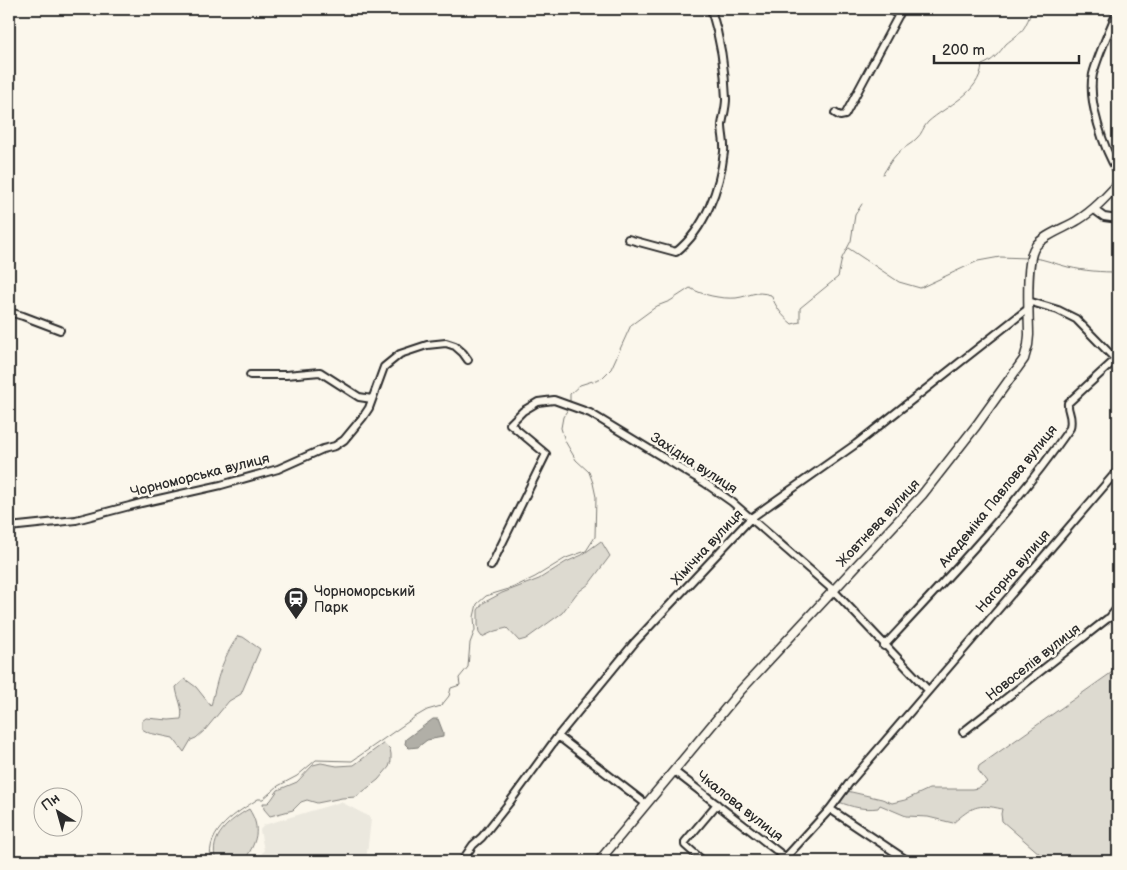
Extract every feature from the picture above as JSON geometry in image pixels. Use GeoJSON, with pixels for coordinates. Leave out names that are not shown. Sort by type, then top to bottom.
{"type":"FeatureCollection","features":[{"type":"Feature","properties":{"kind":"main road","name":"Жовтнева вулиця"},"geometry":{"type":"LineString","coordinates":[[598,861],[741,690],[922,495],[976,426],[1024,359],[1028,345],[1031,258],[1035,247],[1041,241],[1078,220],[1093,209],[1118,184]]}},
{"type":"Feature","properties":{"kind":"street"},"geometry":{"type":"LineString","coordinates":[[628,240],[676,252],[698,228],[713,199],[718,185],[724,151],[722,127],[726,100],[721,45],[711,9]]}},
{"type":"Feature","properties":{"kind":"street"},"geometry":{"type":"LineString","coordinates":[[836,113],[840,116],[846,114],[900,12],[888,9]]}},
{"type":"Feature","properties":{"kind":"street"},"geometry":{"type":"LineString","coordinates":[[1118,9],[1094,73],[1091,89],[1102,139],[1118,172]]}},
{"type":"Feature","properties":{"kind":"street"},"geometry":{"type":"LineString","coordinates":[[1093,209],[1104,217],[1118,219]]}},
{"type":"Feature","properties":{"kind":"street"},"geometry":{"type":"LineString","coordinates":[[1028,305],[1058,310],[1076,319],[1117,361]]}},
{"type":"Feature","properties":{"kind":"street","name":"Хімічна вулиця"},"geometry":{"type":"LineString","coordinates":[[462,861],[558,736],[635,642],[750,518],[856,444],[1028,305]]}},
{"type":"Feature","properties":{"kind":"street"},"geometry":{"type":"LineString","coordinates":[[9,312],[60,330]]}},
{"type":"Feature","properties":{"kind":"street","name":"Чорноморська вулиця"},"geometry":{"type":"LineString","coordinates":[[9,527],[76,520],[278,470],[308,455],[341,442],[363,417],[384,367],[400,354],[427,345],[446,343],[455,346],[468,360]]}},
{"type":"Feature","properties":{"kind":"street","name":"Академіка Павлова вулиця"},"geometry":{"type":"LineString","coordinates":[[884,646],[1014,501],[1070,428],[1072,415],[1067,408],[1068,403],[1117,361]]}},
{"type":"Feature","properties":{"kind":"street"},"geometry":{"type":"LineString","coordinates":[[250,375],[286,375],[320,372],[359,397],[372,399]]}},
{"type":"Feature","properties":{"kind":"street","name":"Західна вулиця"},"geometry":{"type":"LineString","coordinates":[[491,566],[546,454],[510,424],[523,411],[538,402],[554,400],[590,414],[706,483],[750,518],[833,590],[884,646],[928,690]]}},
{"type":"Feature","properties":{"kind":"street","name":"Нагорна вулиця"},"geometry":{"type":"LineString","coordinates":[[788,859],[928,690],[1118,470]]}},
{"type":"Feature","properties":{"kind":"street"},"geometry":{"type":"LineString","coordinates":[[1108,620],[1118,606]]}},
{"type":"Feature","properties":{"kind":"street","name":"Новоселів вулиця"},"geometry":{"type":"LineString","coordinates":[[964,732],[1118,614]]}},
{"type":"Feature","properties":{"kind":"street"},"geometry":{"type":"LineString","coordinates":[[558,736],[646,804]]}},
{"type":"Feature","properties":{"kind":"street","name":"Чкалова вулиця"},"geometry":{"type":"LineString","coordinates":[[674,771],[788,859]]}},
{"type":"Feature","properties":{"kind":"street"},"geometry":{"type":"LineString","coordinates":[[704,861],[685,845],[685,842],[717,804]]}},
{"type":"Feature","properties":{"kind":"street"},"geometry":{"type":"LineString","coordinates":[[830,809],[908,861]]}},
{"type":"Feature","properties":{"kind":"shaded area"},"geometry":{"type":"Polygon","coordinates":[[[601,541],[610,556],[589,584],[577,593],[562,613],[526,639],[519,641],[507,628],[482,637],[479,633],[478,610],[483,603],[502,593],[539,579],[566,562],[582,555],[601,541]]]}},
{"type":"Feature","properties":{"kind":"shaded area"},"geometry":{"type":"Polygon","coordinates":[[[238,636],[243,637],[260,649],[241,694],[229,701],[205,730],[191,740],[184,752],[173,738],[149,733],[142,729],[142,721],[146,718],[181,719],[182,711],[176,687],[185,679],[196,687],[211,706],[224,661],[238,636]]]}},
{"type":"Feature","properties":{"kind":"shaded area"},"geometry":{"type":"Polygon","coordinates":[[[1118,668],[1118,861],[1048,861],[1002,821],[1002,809],[986,806],[975,808],[965,813],[953,823],[928,817],[906,816],[880,805],[878,808],[873,809],[853,807],[839,802],[847,791],[892,803],[905,800],[929,789],[978,788],[987,782],[978,770],[979,766],[1118,668]]]}},
{"type":"Feature","properties":{"kind":"shaded area"},"geometry":{"type":"Polygon","coordinates":[[[433,719],[438,719],[443,737],[427,740],[418,747],[409,748],[405,744],[406,739],[433,719]]]}},
{"type":"Feature","properties":{"kind":"shaded area"},"geometry":{"type":"Polygon","coordinates":[[[384,743],[390,749],[391,761],[389,767],[378,780],[356,797],[317,803],[307,800],[301,802],[293,810],[270,816],[264,809],[263,803],[268,803],[278,790],[297,782],[313,765],[321,763],[337,766],[354,765],[384,743]]]}},
{"type":"Feature","properties":{"kind":"shaded area"},"geometry":{"type":"Polygon","coordinates":[[[341,802],[368,816],[371,820],[366,861],[257,861],[264,850],[260,830],[264,825],[341,802]]]}},
{"type":"Feature","properties":{"kind":"shaded area"},"geometry":{"type":"Polygon","coordinates":[[[249,809],[255,823],[256,836],[244,861],[216,861],[215,844],[222,830],[249,809]]]}},
{"type":"Feature","properties":{"kind":"waterway"},"geometry":{"type":"LineString","coordinates":[[883,174],[894,157],[919,136],[928,122],[969,91],[980,75],[982,65],[993,59],[1006,44],[1023,30],[1033,9]]}},
{"type":"Feature","properties":{"kind":"waterway"},"geometry":{"type":"LineString","coordinates":[[570,402],[570,394],[580,385],[602,378],[611,369],[631,325],[657,306],[670,301],[690,288],[706,295],[724,298],[736,298],[756,293],[771,295],[788,321],[792,324],[800,322],[800,308],[838,277],[842,258],[851,241],[855,215],[862,204]]}},
{"type":"Feature","properties":{"kind":"waterway"},"geometry":{"type":"LineString","coordinates":[[848,248],[899,282],[920,288],[978,261],[1000,257],[1027,258]]}},
{"type":"Feature","properties":{"kind":"waterway"},"geometry":{"type":"LineString","coordinates":[[1033,258],[1081,269],[1118,272]]}},
{"type":"Feature","properties":{"kind":"waterway"},"geometry":{"type":"LineString","coordinates":[[211,861],[210,850],[218,831],[241,810],[258,799],[263,799],[278,786],[297,776],[316,760],[352,761],[415,717],[427,710],[441,706],[449,696],[451,688],[460,685],[459,678],[468,667],[470,643],[475,630],[474,617],[477,604],[486,596],[512,588],[535,577],[566,558],[586,551],[595,537],[596,497],[589,472],[576,460],[565,441],[561,428],[563,417],[568,409]]}},
{"type":"Feature","properties":{"kind":"place","name":"Чорноморський Парк"},"geometry":{"type":"Point","coordinates":[296,620]}}]}
